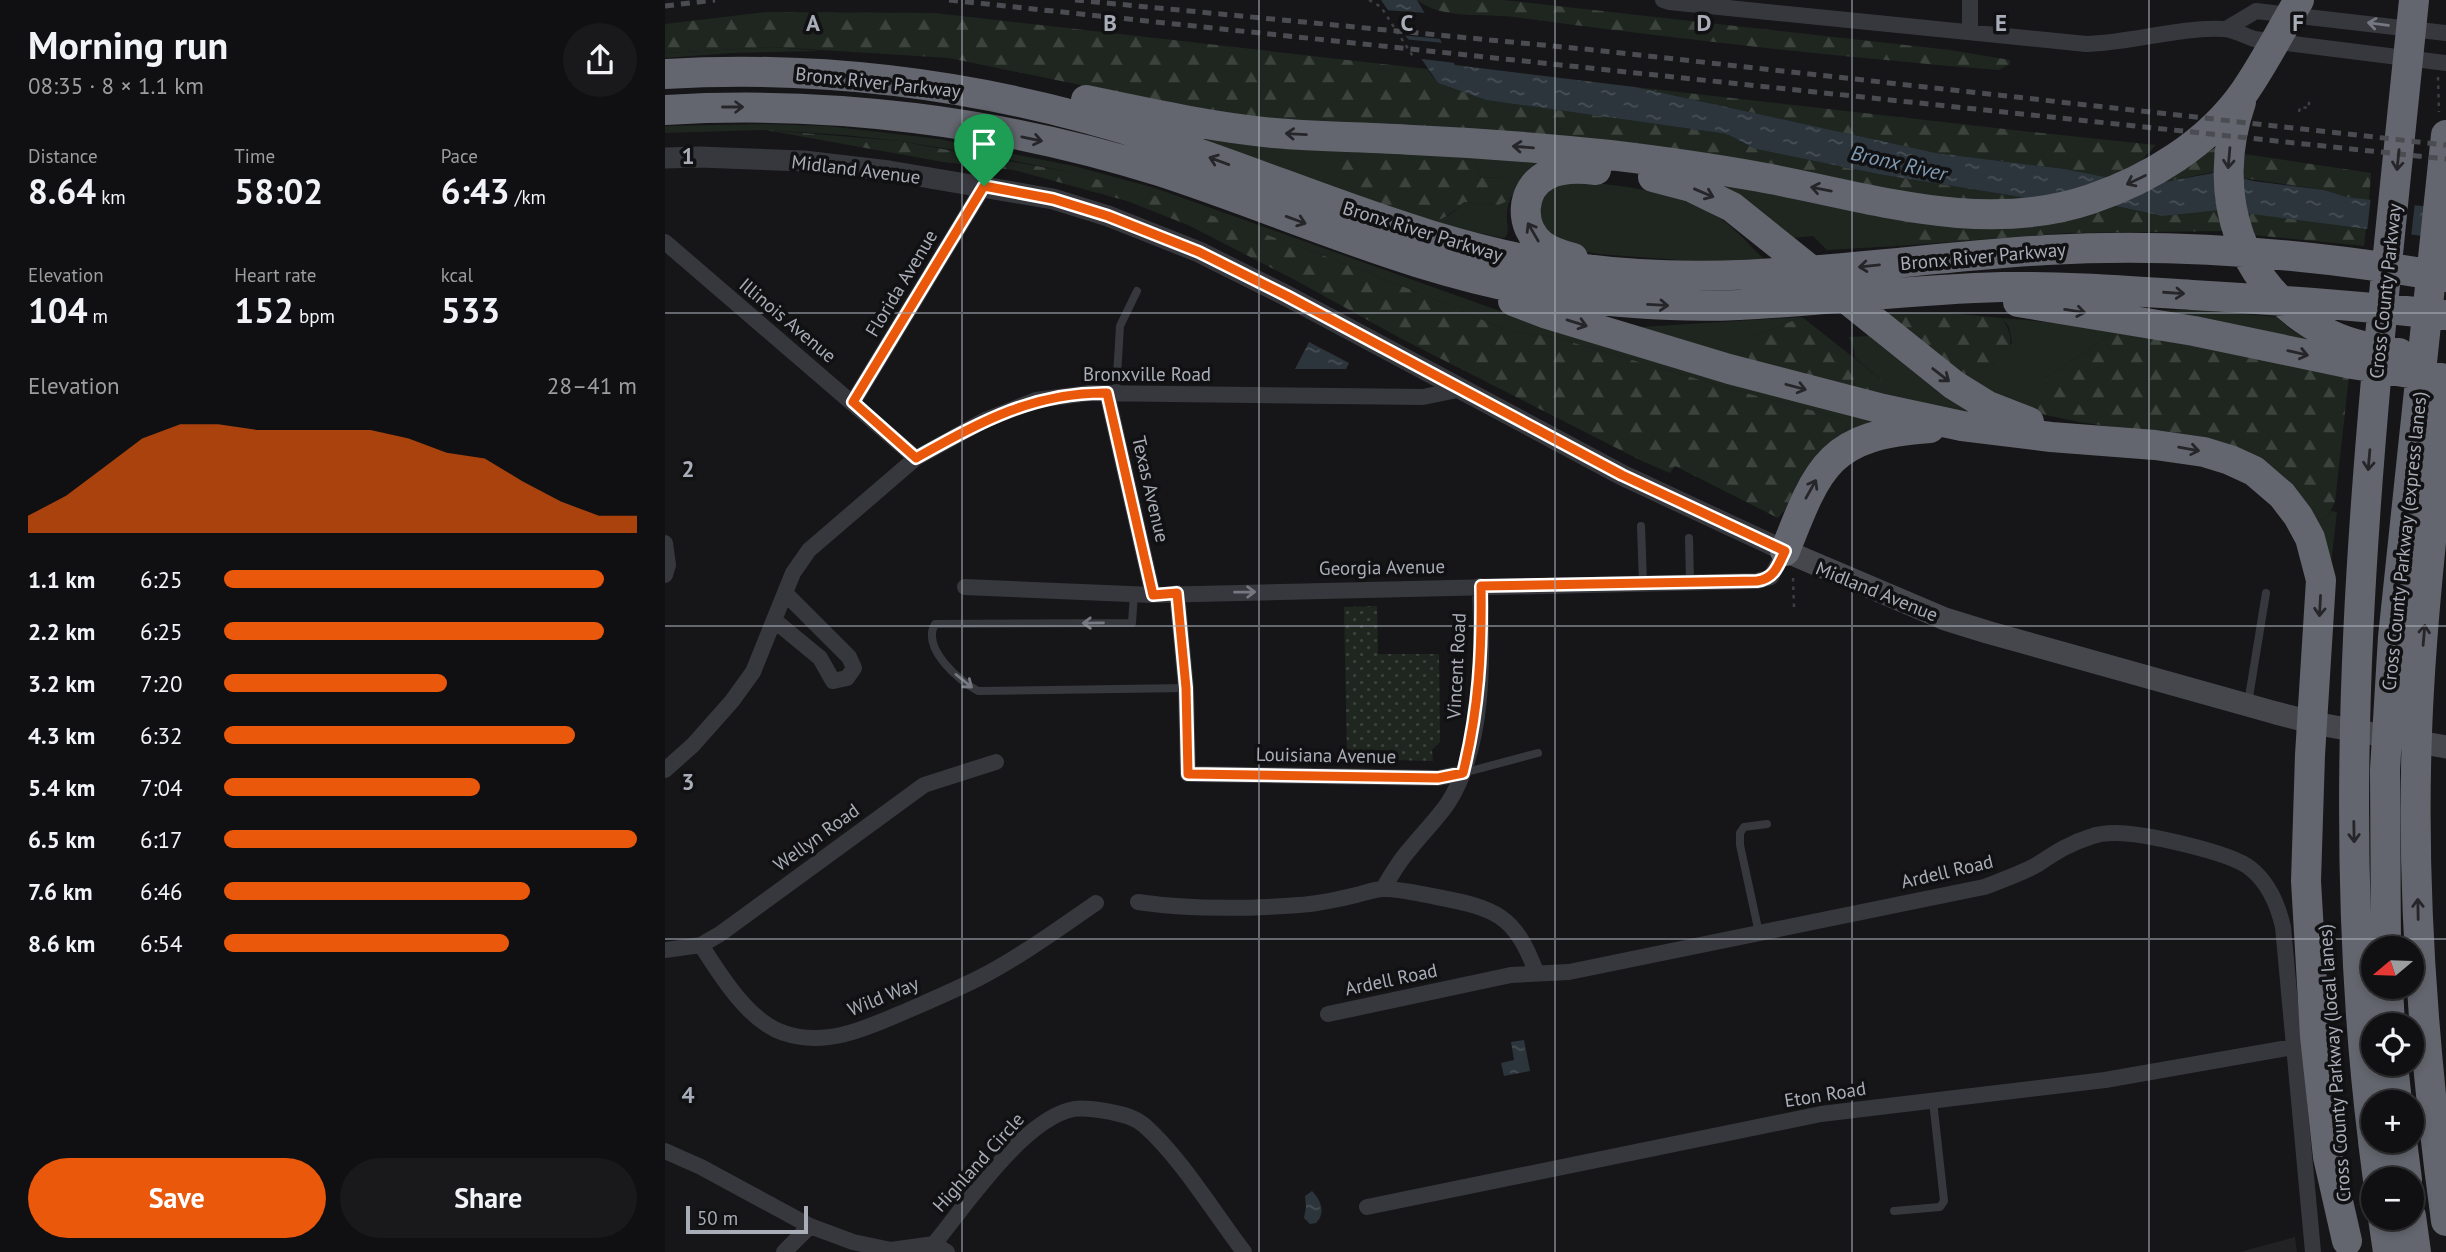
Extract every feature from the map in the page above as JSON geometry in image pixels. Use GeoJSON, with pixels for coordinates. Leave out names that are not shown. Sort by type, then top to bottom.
{"type":"FeatureCollection","features":[{"type":"Feature","properties":{"kind":"highway"},"geometry":{"type":"LineString","coordinates":[[826,74],[946,75],[1274,133],[1494,145],[1609,155],[1759,177],[1929,210],[2006,215],[2049,209],[2090,199],[2133,182],[2188,149],[2218,122],[2245,92],[2299,0]]}},
{"type":"Feature","properties":{"kind":"highway","name":"Cross County Parkway"},"geometry":{"type":"LineString","coordinates":[[2360,583],[2364,515],[2414,2]]}},
{"type":"Feature","properties":{"kind":"highway","name":"Bronx River Parkway"},"geometry":{"type":"LineString","coordinates":[[665,74],[752,71],[826,74],[928,85],[1042,107],[1159,140],[1446,242],[1548,264],[1638,275],[1754,275],[2018,252],[2168,246],[2313,256],[2446,277]]}},
{"type":"Feature","properties":{"kind":"highway"},"geometry":{"type":"LineString","coordinates":[[2245,92],[2231,138],[2228,181],[2235,223],[2253,265],[2273,292],[2316,327],[2348,341],[2401,353],[2446,359]]}},
{"type":"Feature","properties":{"kind":"highway","name":"Bronx River Parkway"},"geometry":{"type":"LineString","coordinates":[[665,110],[772,107],[831,110],[922,119],[1016,136],[1103,155],[1161,172],[1422,265],[1540,292],[1618,302],[1665,305],[1758,304],[1935,290],[2024,287],[2362,306],[2446,315]]}},
{"type":"Feature","properties":{"kind":"highway","name":"Cross County Parkway (express lanes)"},"geometry":{"type":"LineString","coordinates":[[2387,936],[2401,819],[2385,770],[2394,626],[2443,129]]}},
{"type":"Feature","properties":{"kind":"highway"},"geometry":{"type":"LineString","coordinates":[[1638,275],[1562,255],[1542,245],[1532,234],[1525,215],[1532,189],[1548,175],[1575,169],[1623,172],[1668,180],[1702,191],[1722,201],[1792,255],[1954,386],[1999,411],[2052,427],[2204,452],[2243,465],[2273,485],[2298,516],[2310,538],[2321,580],[2335,692],[2330,760],[2306,881],[2315,1036],[2328,1157],[2348,1247]]}},
{"type":"Feature","properties":{"kind":"highway"},"geometry":{"type":"LineString","coordinates":[[1422,265],[1547,314],[1729,369],[1860,404],[1962,426],[2044,436],[2155,444]]}},
{"type":"Feature","properties":{"kind":"highway"},"geometry":{"type":"LineString","coordinates":[[1935,290],[2182,329],[2351,364],[2446,378]]}},
{"type":"Feature","properties":{"kind":"highway"},"geometry":{"type":"LineString","coordinates":[[2446,394],[2417,735],[2424,818],[2417,850],[2422,1010],[2446,1221]]}},
{"type":"Feature","properties":{"kind":"highway"},"geometry":{"type":"LineString","coordinates":[[1789,565],[1815,481],[1842,451],[1860,440],[1887,432],[1962,426]]}},
{"type":"Feature","properties":{"kind":"highway","name":"Cross County Parkway (express lanes)"},"geometry":{"type":"LineString","coordinates":[[2360,583],[2335,692],[2330,760],[2357,944],[2367,1090]]}},
{"type":"Feature","properties":{"kind":"highway"},"geometry":{"type":"LineString","coordinates":[[2417,850],[2401,819],[2422,777],[2432,691],[2438,666],[2446,650]]}},
{"type":"Feature","properties":{"kind":"highway"},"geometry":{"type":"LineString","coordinates":[[2385,1230],[2388,1252]]}},
{"type":"Feature","properties":{"kind":"highway"},"geometry":{"type":"LineString","coordinates":[[2413,1230],[2416,1252]]}},
{"type":"Feature","properties":{"kind":"main road","name":"Midland Avenue"},"geometry":{"type":"LineString","coordinates":[[1789,565],[1945,619],[2247,706],[2319,724],[2446,747]]}},
{"type":"Feature","properties":{"kind":"street"},"geometry":{"type":"LineString","coordinates":[[1663,0],[2086,44],[2117,43],[2168,33],[2226,29],[2254,39],[2442,69]]}},
{"type":"Feature","properties":{"kind":"street"},"geometry":{"type":"LineString","coordinates":[[1970,0],[1970,31]]}},
{"type":"Feature","properties":{"kind":"street"},"geometry":{"type":"LineString","coordinates":[[2226,29],[2257,6],[2446,33]]}},
{"type":"Feature","properties":{"kind":"street","name":"Midland Avenue"},"geometry":{"type":"LineString","coordinates":[[665,158],[804,161],[984,186],[1053,199],[1108,216],[1199,252],[1789,565]]}},
{"type":"Feature","properties":{"kind":"street","name":"Florida Avenue"},"geometry":{"type":"LineString","coordinates":[[853,402],[984,186]]}},
{"type":"Feature","properties":{"kind":"street","name":"Illinois Avenue"},"geometry":{"type":"LineString","coordinates":[[665,242],[916,458]]}},
{"type":"Feature","properties":{"kind":"street","name":"Bronxville Road"},"geometry":{"type":"LineString","coordinates":[[665,769],[692,745],[732,701],[753,672],[793,573],[809,550],[916,458],[985,420],[1036,400],[1090,393],[1423,397],[1462,390]]}},
{"type":"Feature","properties":{"kind":"street","name":"Texas Avenue"},"geometry":{"type":"LineString","coordinates":[[1111,393],[1153,595]]}},
{"type":"Feature","properties":{"kind":"street"},"geometry":{"type":"LineString","coordinates":[[665,543],[668,565],[665,575]]}},
{"type":"Feature","properties":{"kind":"street","name":"Georgia Avenue"},"geometry":{"type":"LineString","coordinates":[[965,587],[1153,595],[1765,580],[1789,565]]}},
{"type":"Feature","properties":{"kind":"street","name":"Vincent Road"},"geometry":{"type":"LineString","coordinates":[[1383,889],[1407,851],[1448,803],[1463,773],[1473,733],[1479,687],[1481,586]]}},
{"type":"Feature","properties":{"kind":"street"},"geometry":{"type":"LineString","coordinates":[[1177,593],[1186,688]]}},
{"type":"Feature","properties":{"kind":"street"},"geometry":{"type":"LineString","coordinates":[[774,620],[820,658],[833,681],[847,678],[854,668],[849,657],[786,594]]}},
{"type":"Feature","properties":{"kind":"street","name":"Louisiana Avenue"},"geometry":{"type":"LineString","coordinates":[[1186,688],[1188,774],[1438,778],[1463,773]]}},
{"type":"Feature","properties":{"kind":"street","name":"Wellyn Road"},"geometry":{"type":"LineString","coordinates":[[665,950],[701,945],[924,785],[996,762]]}},
{"type":"Feature","properties":{"kind":"street","name":"Ardell Road"},"geometry":{"type":"LineString","coordinates":[[1328,1014],[1511,975],[1569,972],[1983,887],[2036,865],[2067,844],[2092,836],[2116,833],[2163,840],[2229,858],[2249,867],[2268,886],[2279,908],[2312,1252]]}},
{"type":"Feature","properties":{"kind":"street"},"geometry":{"type":"LineString","coordinates":[[1138,902],[1178,908],[1303,905],[1383,889],[1481,906],[1503,917],[1517,932],[1528,950],[1536,972]]}},
{"type":"Feature","properties":{"kind":"street","name":"Wild Way"},"geometry":{"type":"LineString","coordinates":[[701,945],[731,988],[762,1021],[783,1033],[805,1038],[828,1038],[866,1028],[981,977],[1096,903]]}},
{"type":"Feature","properties":{"kind":"street","name":"Eton Road"},"geometry":{"type":"LineString","coordinates":[[1367,1207],[1821,1114],[2105,1080],[2294,1047]]}},
{"type":"Feature","properties":{"kind":"street","name":"Highland Circle"},"geometry":{"type":"LineString","coordinates":[[940,1248],[1026,1136],[1051,1118],[1074,1109],[1086,1109],[1133,1118],[1144,1124],[1244,1252]]}},
{"type":"Feature","properties":{"kind":"street"},"geometry":{"type":"LineString","coordinates":[[665,1150],[810,1226],[853,1242],[891,1250],[940,1248]]}},
{"type":"Feature","properties":{"kind":"street"},"geometry":{"type":"LineString","coordinates":[[783,1252],[810,1226]]}},
{"type":"Feature","properties":{"kind":"lane"},"geometry":{"type":"LineString","coordinates":[[1111,393],[1119,326],[1137,291]]}},
{"type":"Feature","properties":{"kind":"lane"},"geometry":{"type":"LineString","coordinates":[[1641,526],[1643,583]]}},
{"type":"Feature","properties":{"kind":"lane"},"geometry":{"type":"LineString","coordinates":[[1689,538],[1690,582]]}},
{"type":"Feature","properties":{"kind":"lane"},"geometry":{"type":"LineString","coordinates":[[2247,706],[2266,593]]}},
{"type":"Feature","properties":{"kind":"lane"},"geometry":{"type":"LineString","coordinates":[[1134,594],[1132,623],[935,624],[932,634],[936,653],[966,685],[978,691],[1186,688]]}},
{"type":"Feature","properties":{"kind":"lane"},"geometry":{"type":"LineString","coordinates":[[820,658],[832,640]]}},
{"type":"Feature","properties":{"kind":"lane"},"geometry":{"type":"LineString","coordinates":[[1463,773],[1538,753]]}},
{"type":"Feature","properties":{"kind":"lane"},"geometry":{"type":"LineString","coordinates":[[1759,933],[1740,845],[1740,832],[1744,827],[1767,824]]}},
{"type":"Feature","properties":{"kind":"lane"},"geometry":{"type":"LineString","coordinates":[[1894,1211],[1940,1207],[1944,1201],[1933,1101]]}},
{"type":"Feature","properties":{"kind":"path"},"geometry":{"type":"LineString","coordinates":[[1369,0],[1381,7],[1414,58]]}},
{"type":"Feature","properties":{"kind":"path"},"geometry":{"type":"LineString","coordinates":[[2442,69],[2443,129]]}},
{"type":"Feature","properties":{"kind":"path"},"geometry":{"type":"LineString","coordinates":[[2299,112],[2300,107],[2309,108],[2309,97]]}},
{"type":"Feature","properties":{"kind":"path"},"geometry":{"type":"LineString","coordinates":[[1789,565],[1794,608]]}},
{"type":"Feature","properties":{"kind":"shaded area"},"geometry":{"type":"Polygon","coordinates":[[[2295,1237],[2297,1252],[2240,1252],[2295,1237]]]}},
{"type":"Feature","properties":{"kind":"green space"},"geometry":{"type":"Polygon","coordinates":[[[1417,0],[1503,0],[1950,50],[2010,60],[2010,64],[1999,70],[1756,47],[1514,17],[1451,13],[1439,11],[1417,0]]]}},
{"type":"Feature","properties":{"kind":"green space"},"geometry":{"type":"Polygon","coordinates":[[[767,12],[935,13],[1427,69],[1438,83],[1486,100],[1727,134],[1756,149],[1878,174],[2027,198],[1984,205],[1246,119],[949,58],[774,47],[665,53],[665,24],[767,12]]]}},
{"type":"Feature","properties":{"kind":"green space"},"geometry":{"type":"Polygon","coordinates":[[[774,47],[822,51],[665,58],[665,53],[774,47]]]}},
{"type":"Feature","properties":{"kind":"green space"},"geometry":{"type":"Polygon","coordinates":[[[1635,87],[2156,145],[2137,165],[2110,178],[2065,169],[1936,153],[1635,87]]]}},
{"type":"Feature","properties":{"kind":"green space"},"geometry":{"type":"Polygon","coordinates":[[[1128,116],[1341,149],[1346,193],[1128,116]]]}},
{"type":"Feature","properties":{"kind":"green space"},"geometry":{"type":"Polygon","coordinates":[[[665,126],[828,126],[939,139],[1074,166],[1155,188],[1556,331],[1899,421],[1821,456],[1849,427],[1837,417],[1554,337],[1508,331],[1304,248],[1069,172],[986,155],[844,135],[766,130],[665,133],[665,126]]]}},
{"type":"Feature","properties":{"kind":"green space"},"geometry":{"type":"Polygon","coordinates":[[[766,130],[899,141],[1069,172],[1141,191],[1304,248],[1508,331],[1554,337],[1837,417],[1849,427],[1797,484],[1785,510],[1778,518],[1675,466],[1670,473],[1642,461],[1402,339],[1188,225],[1127,201],[1014,170],[943,162],[766,130]]]}},
{"type":"Feature","properties":{"kind":"green space"},"geometry":{"type":"Polygon","coordinates":[[[2216,147],[2213,172],[2159,183],[2216,147]]]}},
{"type":"Feature","properties":{"kind":"green space"},"geometry":{"type":"Polygon","coordinates":[[[1341,149],[1469,156],[1475,162],[1481,178],[1505,177],[1510,182],[1510,200],[1498,205],[1464,202],[1441,219],[1419,219],[1358,197],[1337,184],[1332,174],[1333,163],[1341,149]]]}},
{"type":"Feature","properties":{"kind":"green space"},"geometry":{"type":"Polygon","coordinates":[[[2244,154],[2371,173],[2369,200],[2324,190],[2243,178],[2244,154]]]}},
{"type":"Feature","properties":{"kind":"green space"},"geometry":{"type":"Polygon","coordinates":[[[1469,156],[1552,162],[1529,177],[1511,197],[1506,237],[1430,222],[1450,215],[1464,202],[1497,205],[1510,182],[1505,177],[1481,178],[1475,162],[1469,156]]]}},
{"type":"Feature","properties":{"kind":"green space"},"geometry":{"type":"Polygon","coordinates":[[[1692,179],[1768,190],[1907,220],[1894,236],[1898,246],[1827,250],[1813,236],[1783,239],[1692,179]]]}},
{"type":"Feature","properties":{"kind":"green space"},"geometry":{"type":"Polygon","coordinates":[[[1569,180],[1647,190],[1685,201],[1721,219],[1765,260],[1692,261],[1598,254],[1562,247],[1540,229],[1538,208],[1545,193],[1569,180]]]}},
{"type":"Feature","properties":{"kind":"green space"},"geometry":{"type":"Polygon","coordinates":[[[2109,205],[2163,216],[2221,210],[2224,231],[2067,233],[1898,246],[1894,236],[1896,226],[1907,220],[2109,205]]]}},
{"type":"Feature","properties":{"kind":"green space"},"geometry":{"type":"Polygon","coordinates":[[[2246,213],[2366,228],[2364,246],[2254,235],[2246,213]]]}},
{"type":"Feature","properties":{"kind":"green space"},"geometry":{"type":"Polygon","coordinates":[[[2133,310],[2197,310],[2277,317],[2290,329],[2320,347],[2133,310]]]}},
{"type":"Feature","properties":{"kind":"green space"},"geometry":{"type":"Polygon","coordinates":[[[1888,313],[1948,313],[2002,318],[2009,331],[2008,350],[1994,363],[1961,376],[1888,317],[1888,313]]]}},
{"type":"Feature","properties":{"kind":"green space"},"geometry":{"type":"Polygon","coordinates":[[[1802,317],[1755,336],[1749,360],[1640,327],[1802,317]]]}},
{"type":"Feature","properties":{"kind":"green space"},"geometry":{"type":"Polygon","coordinates":[[[1802,317],[1882,380],[1882,387],[1861,396],[1749,359],[1747,344],[1755,336],[1802,317]]]}},
{"type":"Feature","properties":{"kind":"green space"},"geometry":{"type":"Polygon","coordinates":[[[2002,318],[2127,329],[2111,334],[2052,374],[2039,386],[2035,404],[2041,414],[2016,408],[1961,376],[1994,363],[2012,343],[2009,327],[2002,318]]]}},
{"type":"Feature","properties":{"kind":"green space"},"geometry":{"type":"Polygon","coordinates":[[[2127,329],[2349,376],[2335,502],[2327,518],[2315,521],[2189,438],[2041,414],[2035,404],[2038,386],[2111,334],[2127,329]]]}},
{"type":"Feature","properties":{"kind":"green space"},"geometry":{"type":"Polygon","coordinates":[[[1869,336],[1940,393],[1984,420],[1861,396],[1882,380],[1855,358],[1849,337],[1869,336]]]}},
{"type":"Feature","properties":{"kind":"green space"},"geometry":{"type":"Polygon","coordinates":[[[2331,511],[2337,512],[2331,565],[2315,521],[2327,518],[2331,511]]]}},
{"type":"Feature","properties":{"kind":"green space"},"geometry":{"type":"Polygon","coordinates":[[[1377,606],[1378,654],[1439,654],[1440,742],[1432,750],[1433,761],[1347,759],[1344,607],[1377,606]]]}},
{"type":"Feature","properties":{"kind":"water","name":"Bronx River"},"geometry":{"type":"Polygon","coordinates":[[[1381,0],[1417,0],[1455,65],[1635,87],[1936,153],[2159,183],[2219,172],[2253,181],[2324,190],[2347,197],[2446,209],[2446,239],[2221,210],[2163,216],[2063,195],[2027,198],[1878,174],[1756,149],[1727,134],[1486,100],[1438,83],[1381,0]]]}},
{"type":"Feature","properties":{"kind":"water"},"geometry":{"type":"Polygon","coordinates":[[[1309,342],[1349,363],[1346,369],[1295,369],[1309,342]]]}},
{"type":"Feature","properties":{"kind":"water"},"geometry":{"type":"Polygon","coordinates":[[[1524,1040],[1530,1071],[1504,1076],[1501,1063],[1514,1060],[1511,1042],[1524,1040]]]}},
{"type":"Feature","properties":{"kind":"water"},"geometry":{"type":"Polygon","coordinates":[[[1312,1191],[1320,1202],[1322,1211],[1316,1223],[1310,1224],[1304,1218],[1305,1196],[1312,1191]]]}},
{"type":"Feature","properties":{"kind":"pier"},"geometry":{"type":"Polygon","coordinates":[[[1384,10],[1426,13],[1441,39],[1400,35],[1384,10]]]}},
{"type":"Feature","properties":{"kind":"pier"},"geometry":{"type":"Polygon","coordinates":[[[1402,39],[1444,43],[1455,63],[1415,58],[1402,39]]]}},
{"type":"Feature","properties":{"kind":"pier"},"geometry":{"type":"Polygon","coordinates":[[[2371,196],[2415,202],[2411,237],[2367,232],[2371,196]]]}},
{"type":"Feature","properties":{"kind":"railway"},"geometry":{"type":"LineString","coordinates":[[665,6],[715,0]]}},
{"type":"Feature","properties":{"kind":"railway"},"geometry":{"type":"LineString","coordinates":[[949,0],[2446,159]]}},
{"type":"Feature","properties":{"kind":"railway"},"geometry":{"type":"LineString","coordinates":[[1075,0],[1594,50],[2446,145]]}},
{"type":"Feature","properties":{"kind":"route"},"geometry":{"type":"LineString","coordinates":[[984,186],[1053,199],[1108,216],[1199,252],[1287,296],[1622,475],[1785,551],[1771,577],[1757,581],[1481,586],[1479,687],[1473,733],[1463,773],[1438,778],[1188,774],[1186,688],[1177,593],[1153,595],[1107,393],[1036,400],[985,420],[916,458],[853,402],[984,186]]}}]}
